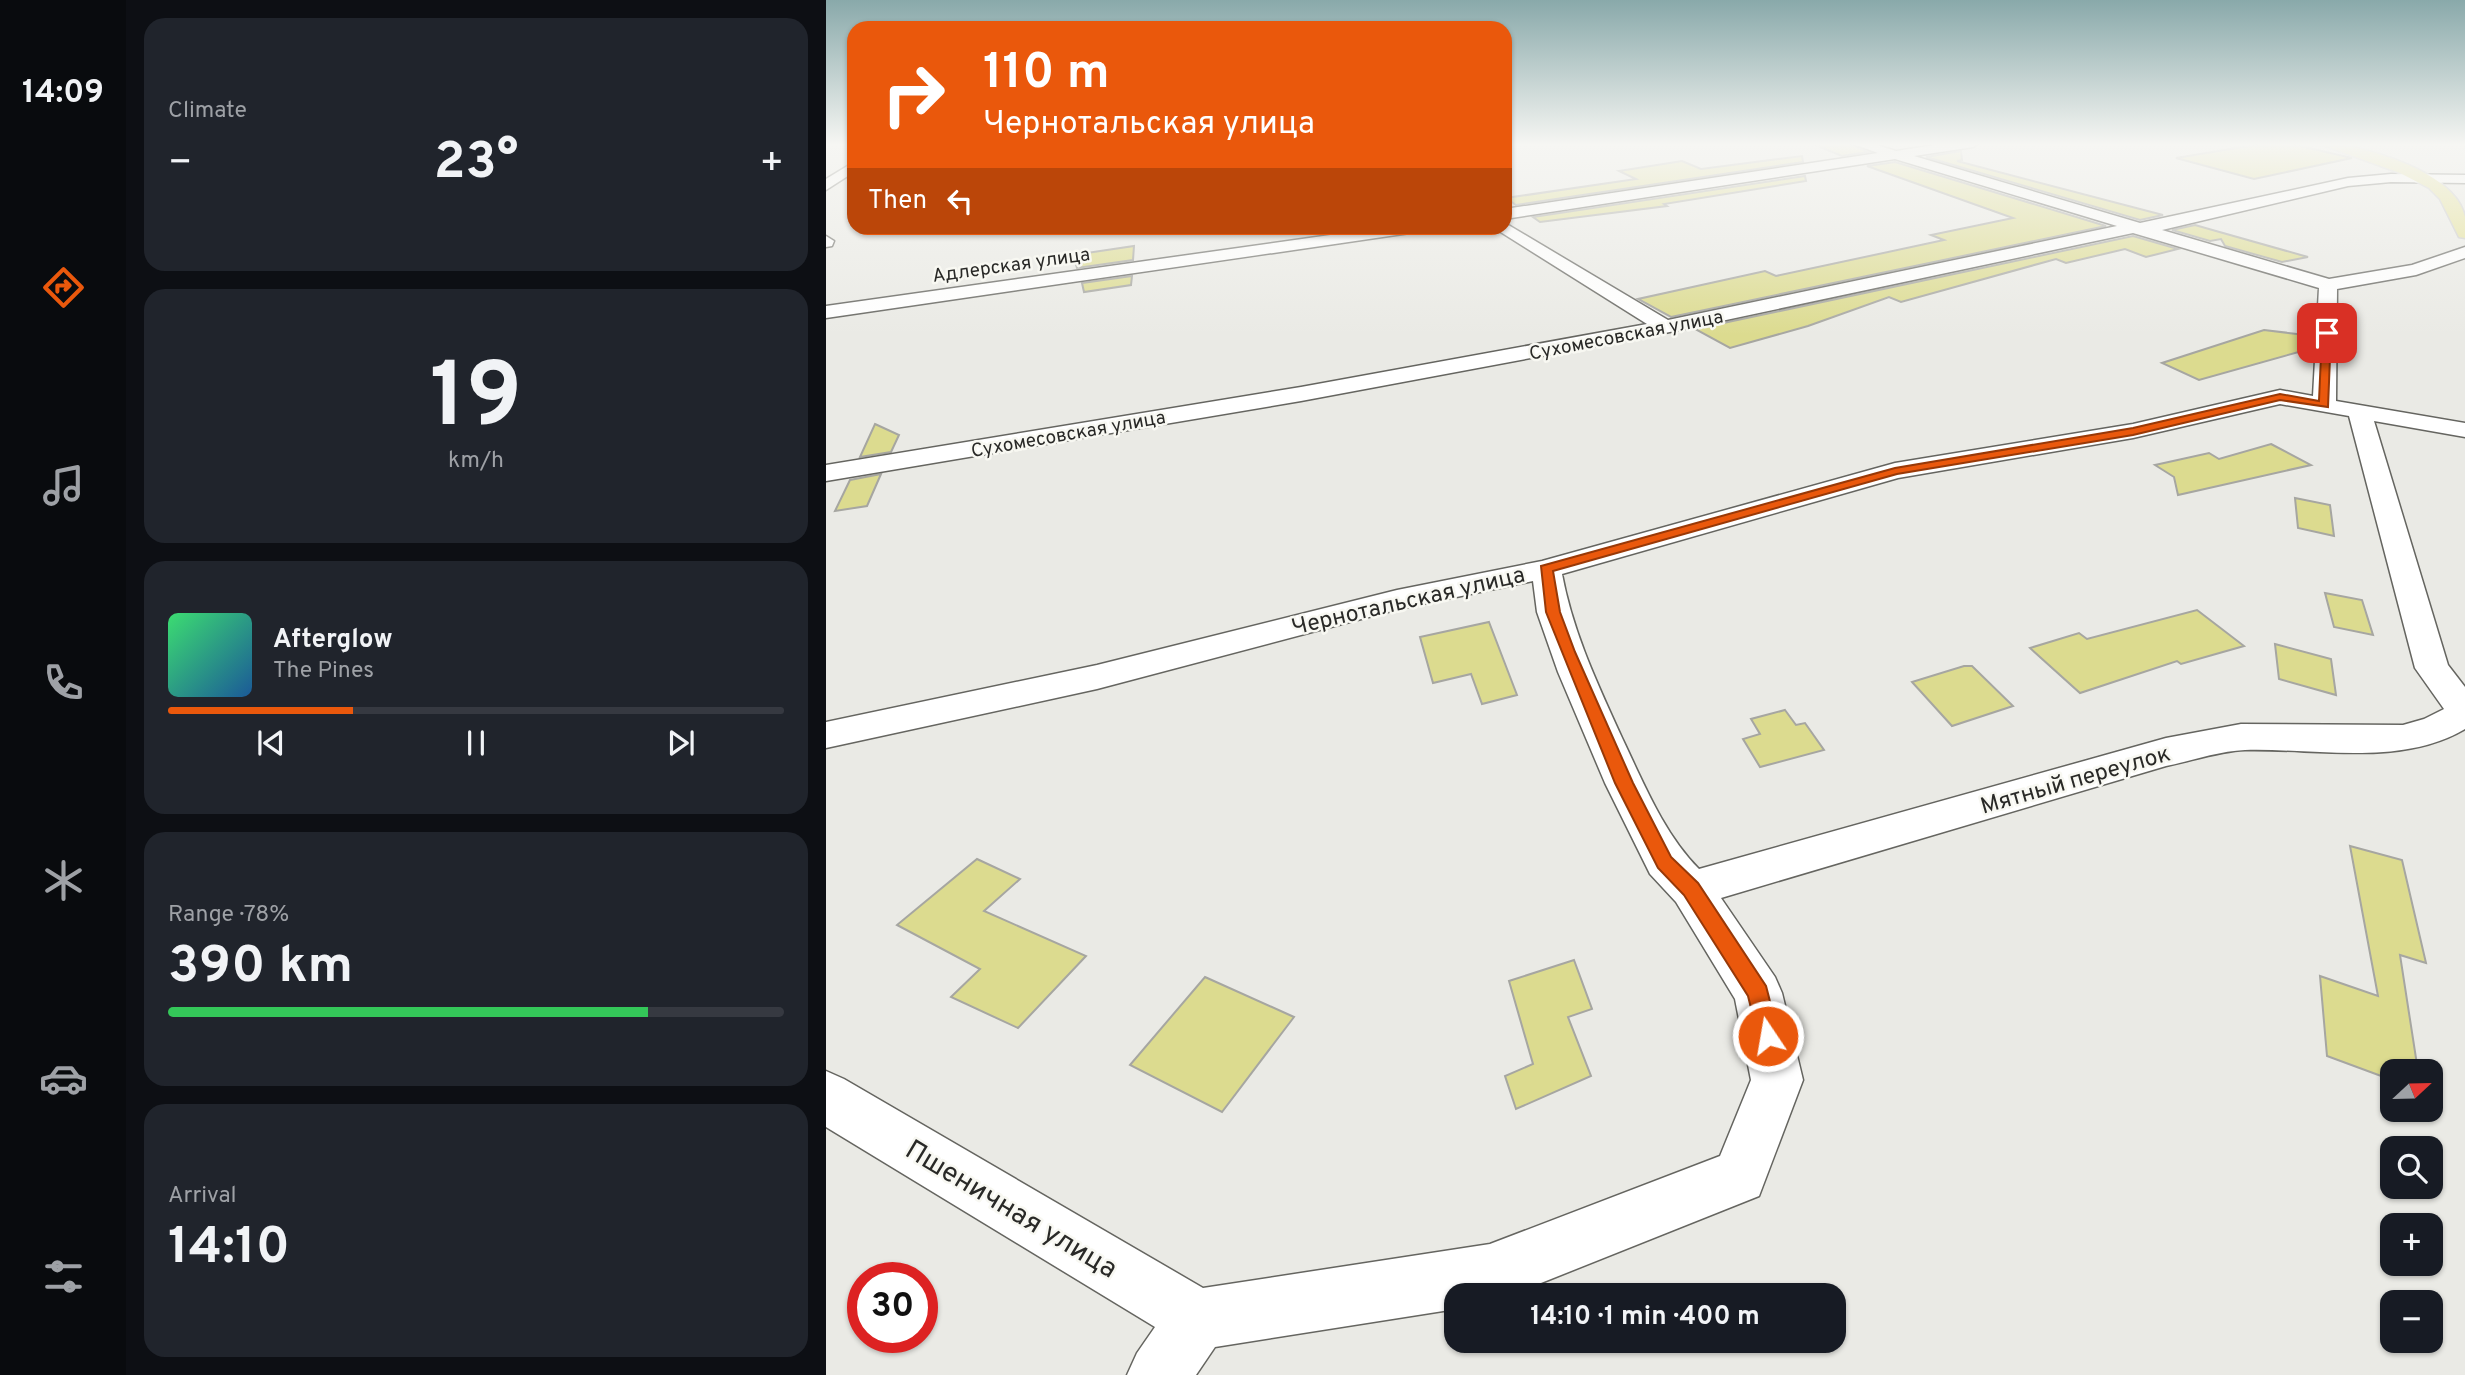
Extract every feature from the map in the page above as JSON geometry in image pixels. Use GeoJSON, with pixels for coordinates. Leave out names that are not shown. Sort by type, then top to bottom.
{"type":"FeatureCollection","features":[{"type":"Feature","properties":{"kind":"main road"},"geometry":{"type":"LineString","coordinates":[[2451,207],[2465,233]]}},
{"type":"Feature","properties":{"kind":"street"},"geometry":{"type":"LineString","coordinates":[[1512,213],[1552,207]]}},
{"type":"Feature","properties":{"kind":"street"},"geometry":{"type":"LineString","coordinates":[[2066,207],[2328,285],[2416,270],[2446,256],[2465,252]]}},
{"type":"Feature","properties":{"kind":"street","name":"Сухомесовская улица"},"geometry":{"type":"LineString","coordinates":[[826,473],[1301,394],[1665,327],[2239,207]]}},
{"type":"Feature","properties":{"kind":"street"},"geometry":{"type":"LineString","coordinates":[[1512,233],[1665,327]]}},
{"type":"Feature","properties":{"kind":"street","name":"Адлерская улица"},"geometry":{"type":"LineString","coordinates":[[826,312],[1361,235]]}},
{"type":"Feature","properties":{"kind":"street"},"geometry":{"type":"LineString","coordinates":[[2324,405],[2328,285]]}},
{"type":"Feature","properties":{"kind":"street","name":"Чернотальская улица"},"geometry":{"type":"LineString","coordinates":[[826,735],[1097,677],[1397,600],[1546,569],[1895,471],[2133,431],[2280,397],[2465,430]]}},
{"type":"Feature","properties":{"kind":"street"},"geometry":{"type":"LineString","coordinates":[[2359,411],[2432,668],[2465,713]]}},
{"type":"Feature","properties":{"kind":"street"},"geometry":{"type":"LineString","coordinates":[[1159,1375],[1198,1319],[1490,1273],[1739,1176],[1777,1080],[1758,993],[1691,889],[1664,862],[1624,783],[1575,672],[1553,612],[1546,569]]}},
{"type":"Feature","properties":{"kind":"street","name":"Мятный переулок"},"geometry":{"type":"LineString","coordinates":[[1691,889],[2166,752],[2241,737],[2403,738],[2435,730],[2465,713]]}},
{"type":"Feature","properties":{"kind":"street","name":"Пшеничная улица"},"geometry":{"type":"LineString","coordinates":[[826,1097],[1198,1319]]}},
{"type":"Feature","properties":{"kind":"building"},"geometry":{"type":"Polygon","coordinates":[[[1598,207],[1658,207],[1540,222],[1533,217],[1598,207]]]}},
{"type":"Feature","properties":{"kind":"building"},"geometry":{"type":"Polygon","coordinates":[[[1983,207],[2044,207],[2106,226],[1671,317],[1638,299],[1765,271],[1776,276],[1944,240],[1931,235],[2013,218],[1983,207]]]}},
{"type":"Feature","properties":{"kind":"building"},"geometry":{"type":"Polygon","coordinates":[[[2096,207],[2133,207],[2163,215],[2140,220],[2096,207]]]}},
{"type":"Feature","properties":{"kind":"building"},"geometry":{"type":"Polygon","coordinates":[[[2195,225],[2308,257],[2282,262],[2225,246],[2221,239],[2210,241],[2172,230],[2195,225]]]}},
{"type":"Feature","properties":{"kind":"building"},"geometry":{"type":"Polygon","coordinates":[[[2133,236],[2178,249],[2146,257],[2125,249],[2066,263],[2056,259],[1901,302],[1889,297],[1808,326],[1730,348],[1695,329],[2133,236]]]}},
{"type":"Feature","properties":{"kind":"building"},"geometry":{"type":"Polygon","coordinates":[[[1134,246],[1133,260],[1077,268],[1073,255],[1134,246]]]}},
{"type":"Feature","properties":{"kind":"building"},"geometry":{"type":"Polygon","coordinates":[[[1132,276],[1131,285],[1084,292],[1082,283],[1132,276]]]}},
{"type":"Feature","properties":{"kind":"building"},"geometry":{"type":"Polygon","coordinates":[[[2264,330],[2314,336],[2313,348],[2199,380],[2162,363],[2264,330]]]}},
{"type":"Feature","properties":{"kind":"building"},"geometry":{"type":"Polygon","coordinates":[[[875,424],[899,435],[891,452],[860,457],[875,424]]]}},
{"type":"Feature","properties":{"kind":"building"},"geometry":{"type":"Polygon","coordinates":[[[2271,444],[2311,465],[2178,495],[2174,477],[2155,465],[2209,453],[2219,459],[2271,444]]]}},
{"type":"Feature","properties":{"kind":"building"},"geometry":{"type":"Polygon","coordinates":[[[881,474],[867,506],[835,511],[850,480],[881,474]]]}},
{"type":"Feature","properties":{"kind":"building"},"geometry":{"type":"Polygon","coordinates":[[[2295,498],[2330,505],[2334,536],[2298,528],[2295,498]]]}},
{"type":"Feature","properties":{"kind":"building"},"geometry":{"type":"Polygon","coordinates":[[[2325,593],[2362,600],[2373,635],[2334,627],[2325,593]]]}},
{"type":"Feature","properties":{"kind":"building"},"geometry":{"type":"Polygon","coordinates":[[[2197,610],[2244,646],[2181,664],[2177,661],[2080,693],[2030,648],[2079,633],[2087,639],[2197,610]]]}},
{"type":"Feature","properties":{"kind":"building"},"geometry":{"type":"Polygon","coordinates":[[[1489,622],[1517,695],[1482,704],[1471,674],[1433,683],[1420,637],[1489,622]]]}},
{"type":"Feature","properties":{"kind":"building"},"geometry":{"type":"Polygon","coordinates":[[[2275,644],[2331,659],[2336,695],[2279,679],[2275,644]]]}},
{"type":"Feature","properties":{"kind":"building"},"geometry":{"type":"Polygon","coordinates":[[[1972,666],[2013,706],[1952,726],[1912,682],[1972,666]]]}},
{"type":"Feature","properties":{"kind":"building"},"geometry":{"type":"Polygon","coordinates":[[[1785,710],[1796,725],[1805,723],[1824,750],[1760,767],[1743,739],[1760,734],[1751,719],[1785,710]]]}},
{"type":"Feature","properties":{"kind":"building"},"geometry":{"type":"Polygon","coordinates":[[[2350,846],[2402,860],[2426,963],[2400,955],[2416,1059],[2380,1059],[2380,1076],[2327,1056],[2320,976],[2378,996],[2350,846]]]}},
{"type":"Feature","properties":{"kind":"building"},"geometry":{"type":"Polygon","coordinates":[[[977,859],[1020,879],[984,911],[1086,956],[1018,1028],[951,997],[980,969],[897,925],[977,859]]]}},
{"type":"Feature","properties":{"kind":"building"},"geometry":{"type":"Polygon","coordinates":[[[1574,960],[1592,1009],[1568,1017],[1591,1076],[1516,1109],[1505,1076],[1533,1064],[1509,981],[1574,960]]]}},
{"type":"Feature","properties":{"kind":"building"},"geometry":{"type":"Polygon","coordinates":[[[1205,977],[1294,1017],[1222,1112],[1130,1065],[1205,977]]]}},
{"type":"Feature","properties":{"kind":"route"},"geometry":{"type":"LineString","coordinates":[[1768,1036],[1758,993],[1691,889],[1664,862],[1624,783],[1575,672],[1553,612],[1546,569],[1895,471],[2133,431],[2280,397],[2324,405],[2327,333]]}}]}
